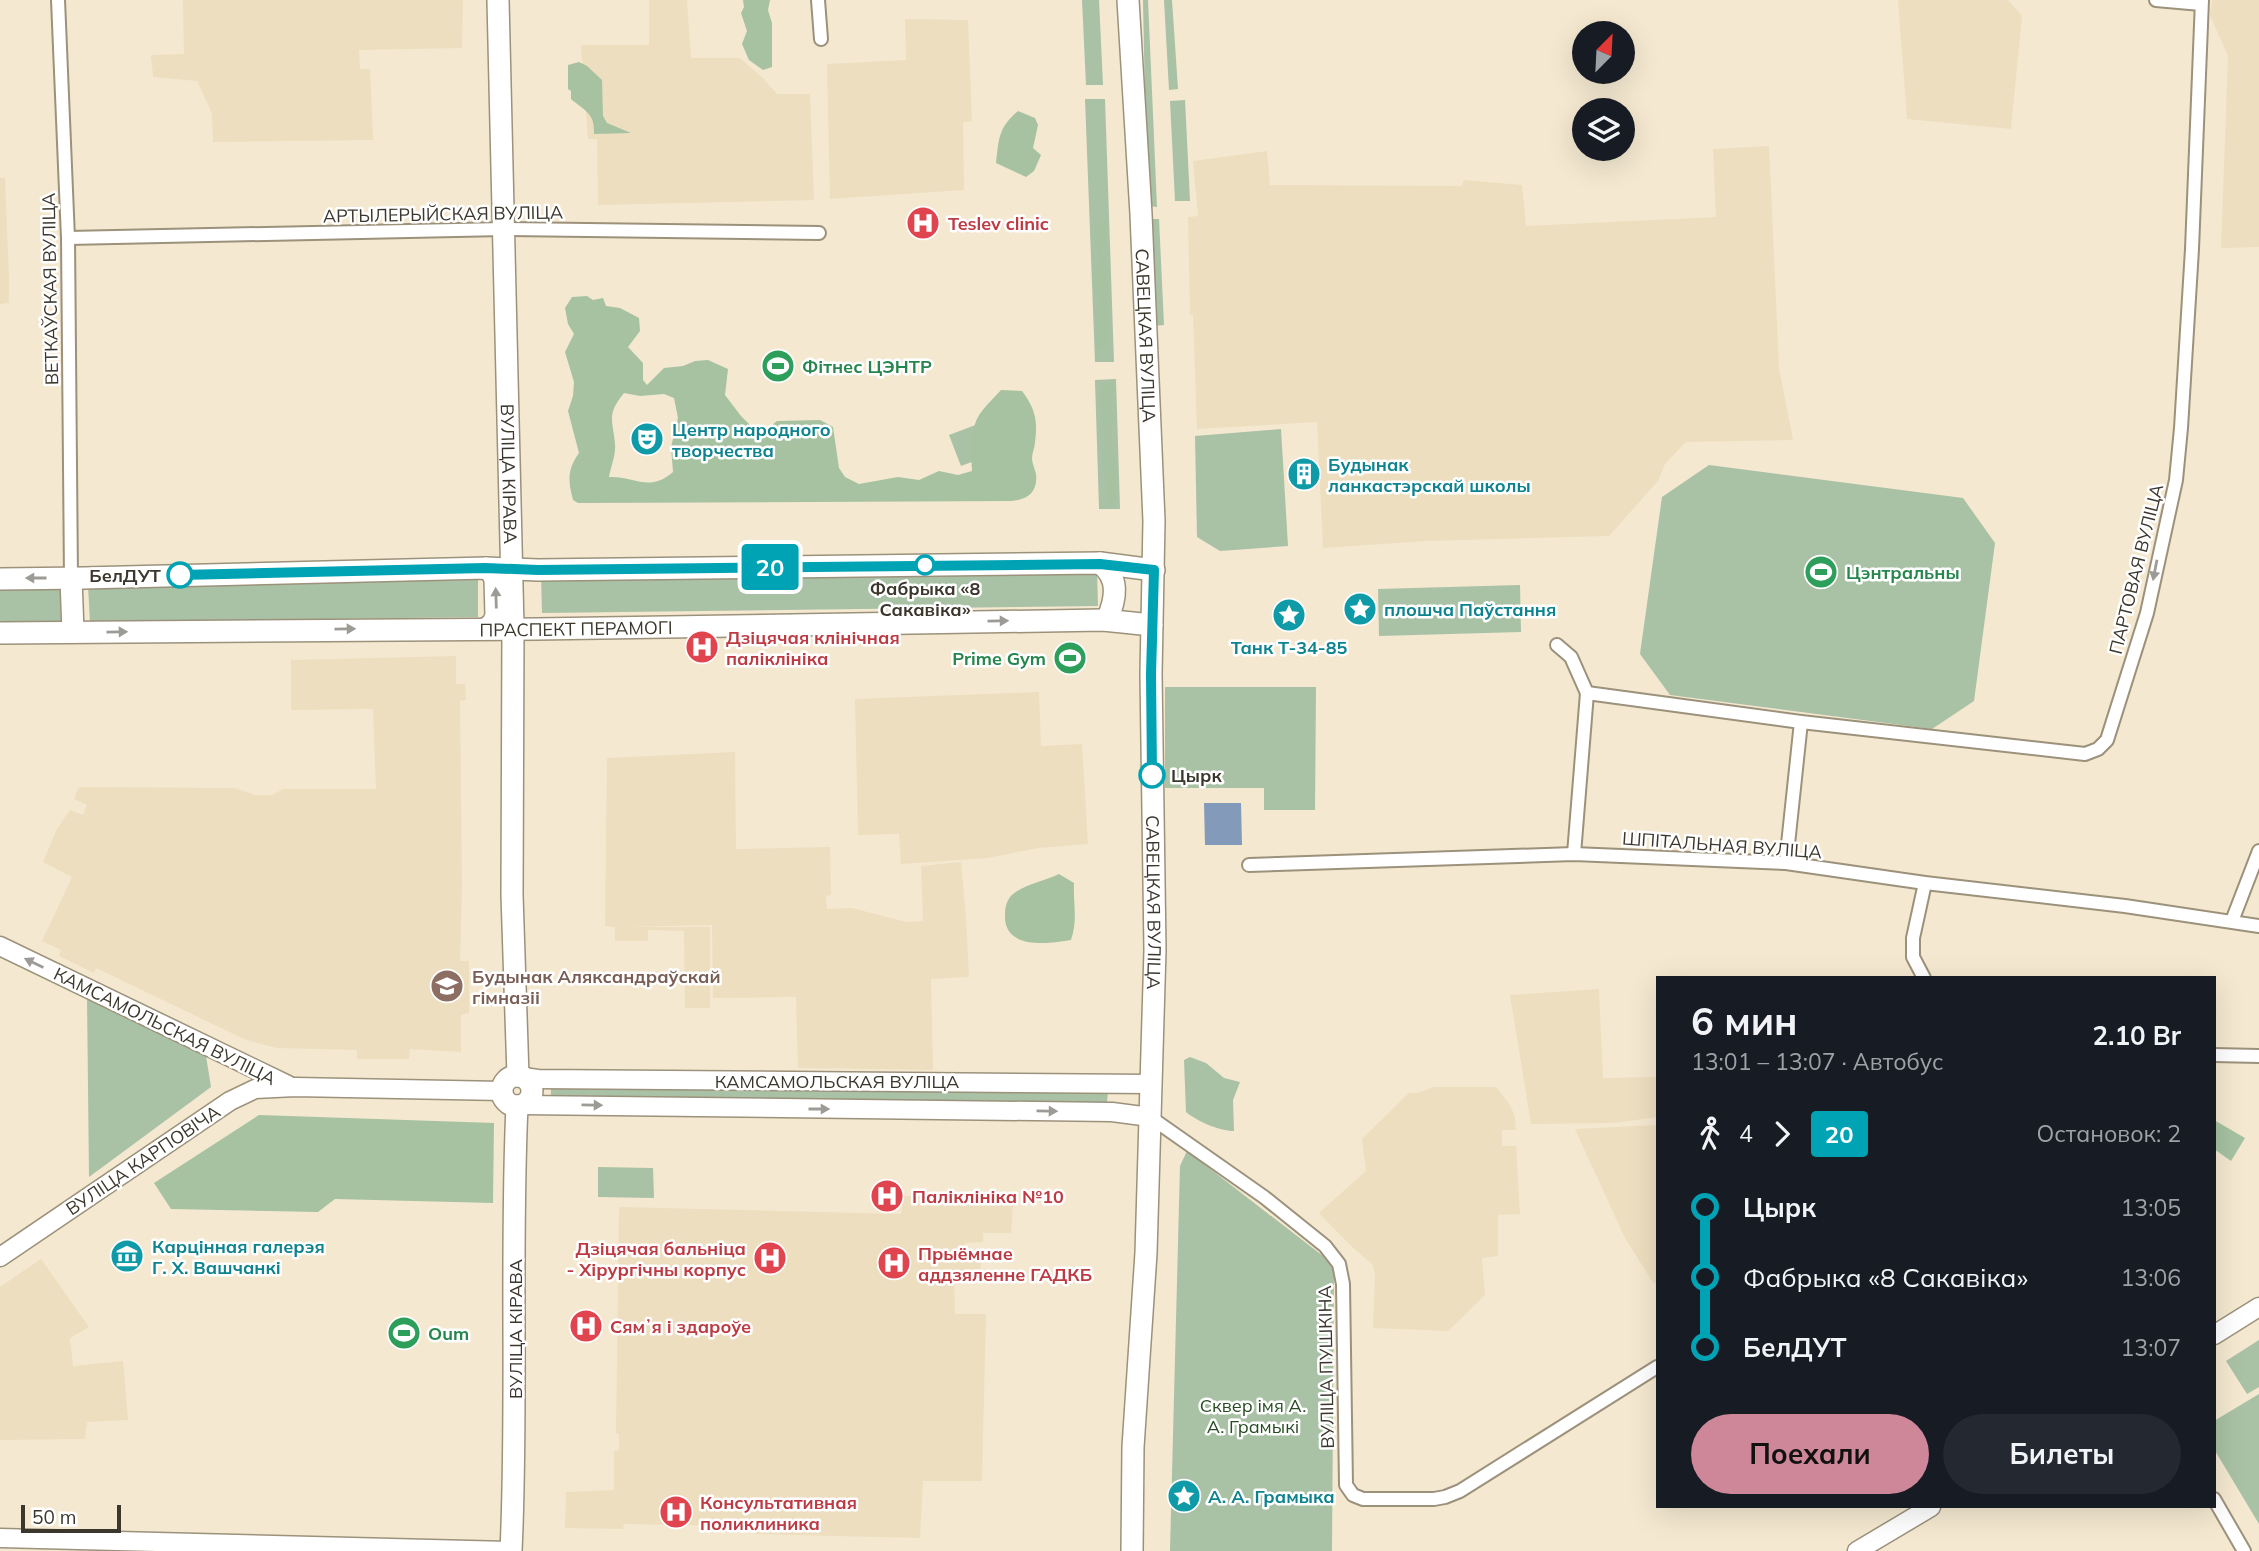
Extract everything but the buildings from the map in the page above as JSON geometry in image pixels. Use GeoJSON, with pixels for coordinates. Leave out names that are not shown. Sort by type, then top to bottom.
{"type":"FeatureCollection","features":[{"type":"Feature","properties":{"kind":"main road","name":"ВУЛІЦА КІРАВА"},"geometry":{"type":"LineString","coordinates":[[498,0],[513,628],[512,895],[521,1076]]}},
{"type":"Feature","properties":{"kind":"main road","name":"САВЕЦКАЯ ВУЛІЦА"},"geometry":{"type":"LineString","coordinates":[[1128,0],[1154,521],[1151,674],[1155,950],[1146,1253],[1133,1447],[1132,1551]]}},
{"type":"Feature","properties":{"kind":"main road"},"geometry":{"type":"LineString","coordinates":[[0,579],[485,568],[538,570],[1100,564],[1154,570]]}},
{"type":"Feature","properties":{"kind":"main road"},"geometry":{"type":"LineString","coordinates":[[1100,564],[1108,569],[1113,577],[1114,603],[1107,620]]}},
{"type":"Feature","properties":{"kind":"main road"},"geometry":{"type":"LineString","coordinates":[[485,568],[495,579],[496,616],[487,628]]}},
{"type":"Feature","properties":{"kind":"main road"},"geometry":{"type":"LineString","coordinates":[[537,629],[529,622],[526,614],[525,587],[527,579],[538,570]]}},
{"type":"Feature","properties":{"kind":"main road"},"geometry":{"type":"LineString","coordinates":[[71,578],[73,632]]}},
{"type":"Feature","properties":{"kind":"main road","name":"ПРАСПЕКТ ПЕРАМОГІ"},"geometry":{"type":"LineString","coordinates":[[0,633],[537,629],[1107,620],[1153,625]]}},
{"type":"Feature","properties":{"kind":"main road"},"geometry":{"type":"LineString","coordinates":[[513,1076],[521,1076],[531,1083],[533,1088],[531,1098],[520,1105],[505,1100],[502,1091],[505,1082],[513,1076]]}},
{"type":"Feature","properties":{"kind":"main road","name":"ВУЛІЦА КІРАВА"},"geometry":{"type":"LineString","coordinates":[[510,1551],[514,1455],[513,1187],[520,1105]]}},
{"type":"Feature","properties":{"kind":"street","name":"ВЕТКАЎСКАЯ ВУЛІЦА"},"geometry":{"type":"LineString","coordinates":[[58,0],[68,238],[71,578]]}},
{"type":"Feature","properties":{"kind":"street"},"geometry":{"type":"LineString","coordinates":[[818,0],[821,39]]}},
{"type":"Feature","properties":{"kind":"street"},"geometry":{"type":"LineString","coordinates":[[2156,0],[2201,2]]}},
{"type":"Feature","properties":{"kind":"street","name":"ПАРТОВАЯ ВУЛІЦА"},"geometry":{"type":"LineString","coordinates":[[1587,693],[1801,722],[2085,754],[2098,749],[2107,740],[2147,613],[2176,480],[2193,249],[2201,2]]}},
{"type":"Feature","properties":{"kind":"street","name":"АРТЫЛЕРЫЙСКАЯ ВУЛІЦА"},"geometry":{"type":"LineString","coordinates":[[68,238],[504,229],[819,233]]}},
{"type":"Feature","properties":{"kind":"street"},"geometry":{"type":"LineString","coordinates":[[1557,645],[1571,657],[1587,693],[1574,854]]}},
{"type":"Feature","properties":{"kind":"street"},"geometry":{"type":"LineString","coordinates":[[1786,863],[1801,722]]}},
{"type":"Feature","properties":{"kind":"street"},"geometry":{"type":"LineString","coordinates":[[2232,921],[2259,851]]}},
{"type":"Feature","properties":{"kind":"street","name":"ШПІТАЛЬНАЯ ВУЛІЦА"},"geometry":{"type":"LineString","coordinates":[[1249,865],[1574,854],[1786,863],[2259,926]]}},
{"type":"Feature","properties":{"kind":"street"},"geometry":{"type":"LineString","coordinates":[[1923,976],[1913,957],[1913,938],[1925,883]]}},
{"type":"Feature","properties":{"kind":"street","name":"КАМСАМОЛЬСКАЯ ВУЛІЦА"},"geometry":{"type":"LineString","coordinates":[[0,946],[246,1066],[295,1087],[502,1091]]}},
{"type":"Feature","properties":{"kind":"street"},"geometry":{"type":"LineString","coordinates":[[2216,1055],[2259,1056]]}},
{"type":"Feature","properties":{"kind":"street"},"geometry":{"type":"LineString","coordinates":[[246,1066],[254,1073],[257,1081],[255,1089]]}},
{"type":"Feature","properties":{"kind":"street","name":"КАМСАМОЛЬСКАЯ ВУЛІЦА"},"geometry":{"type":"LineString","coordinates":[[521,1076],[538,1079],[1151,1084]]}},
{"type":"Feature","properties":{"kind":"street"},"geometry":{"type":"LineString","coordinates":[[782,1081],[782,1108]]}},
{"type":"Feature","properties":{"kind":"street"},"geometry":{"type":"LineString","coordinates":[[1112,1084],[1112,1112]]}},
{"type":"Feature","properties":{"kind":"street","name":"ВУЛІЦА ПУШКІНА"},"geometry":{"type":"LineString","coordinates":[[1151,1084],[1160,1114],[1178,1136]]}},
{"type":"Feature","properties":{"kind":"street","name":"ВУЛІЦА КАРПОВІЧА"},"geometry":{"type":"LineString","coordinates":[[0,1256],[230,1101],[255,1089],[295,1087]]}},
{"type":"Feature","properties":{"kind":"street","name":"КАМСАМОЛЬСКАЯ ВУЛІЦА"},"geometry":{"type":"LineString","coordinates":[[520,1105],[1112,1112],[1150,1116]]}},
{"type":"Feature","properties":{"kind":"street","name":"ВУЛІЦА ПУШКІНА"},"geometry":{"type":"LineString","coordinates":[[1150,1116],[1298,1222],[1325,1245],[1339,1264],[1343,1284],[1346,1485],[1353,1495],[1363,1499],[1434,1499],[1460,1491],[1656,1368]]}},
{"type":"Feature","properties":{"kind":"street"},"geometry":{"type":"LineString","coordinates":[[2216,1334],[2259,1307]]}},
{"type":"Feature","properties":{"kind":"street"},"geometry":{"type":"LineString","coordinates":[[2216,1502],[2244,1551]]}},
{"type":"Feature","properties":{"kind":"street"},"geometry":{"type":"LineString","coordinates":[[1857,1551],[1929,1508]]}},
{"type":"Feature","properties":{"kind":"street"},"geometry":{"type":"LineString","coordinates":[[0,1538],[510,1551]]}},
{"type":"Feature","properties":{"kind":"shaded area"},"geometry":{"type":"Polygon","coordinates":[[[183,0],[463,0],[462,48],[359,50],[360,69],[370,69],[373,140],[213,142],[212,113],[197,81],[153,77],[151,55],[184,54],[183,0]]]}},
{"type":"Feature","properties":{"kind":"shaded area"},"geometry":{"type":"Polygon","coordinates":[[[649,0],[687,0],[691,58],[740,58],[777,94],[810,94],[814,200],[598,205],[597,139],[588,139],[581,45],[649,45],[649,0]]]}},
{"type":"Feature","properties":{"kind":"shaded area"},"geometry":{"type":"Polygon","coordinates":[[[1898,0],[2008,0],[2022,16],[2011,129],[1907,119],[1898,0]]]}},
{"type":"Feature","properties":{"kind":"shaded area"},"geometry":{"type":"Polygon","coordinates":[[[2212,0],[2259,0],[2259,247],[2221,248],[2228,56],[2210,15],[2212,0]]]}},
{"type":"Feature","properties":{"kind":"shaded area"},"geometry":{"type":"Polygon","coordinates":[[[905,19],[968,20],[972,121],[963,122],[964,190],[830,199],[827,64],[906,60],[905,19]]]}},
{"type":"Feature","properties":{"kind":"shaded area"},"geometry":{"type":"Polygon","coordinates":[[[1769,146],[1779,368],[1793,440],[1686,442],[1665,464],[1658,481],[1609,536],[1427,541],[1323,548],[1317,422],[1197,429],[1193,315],[1190,315],[1188,217],[1198,216],[1193,161],[1267,151],[1270,185],[1462,186],[1464,180],[1522,185],[1526,226],[1716,217],[1713,149],[1769,146]]]}},
{"type":"Feature","properties":{"kind":"shaded area"},"geometry":{"type":"Polygon","coordinates":[[[0,178],[5,178],[9,303],[0,304],[0,178]]]}},
{"type":"Feature","properties":{"kind":"shaded area"},"geometry":{"type":"Polygon","coordinates":[[[456,656],[456,684],[465,684],[466,700],[460,701],[460,961],[469,961],[469,1013],[461,1015],[461,1052],[410,1049],[409,1059],[357,1059],[357,1050],[277,1048],[246,1040],[96,968],[94,973],[59,956],[61,950],[42,941],[72,877],[43,862],[57,829],[70,810],[83,815],[87,805],[74,799],[79,787],[235,788],[255,795],[272,795],[283,789],[376,789],[373,709],[291,710],[291,660],[456,656]]]}},
{"type":"Feature","properties":{"kind":"shaded area"},"geometry":{"type":"Polygon","coordinates":[[[1039,692],[1041,746],[1082,744],[1088,844],[1038,848],[987,858],[901,864],[899,834],[858,835],[855,699],[1039,692]]]}},
{"type":"Feature","properties":{"kind":"shaded area"},"geometry":{"type":"Polygon","coordinates":[[[735,752],[736,849],[830,847],[831,895],[826,896],[827,909],[852,908],[906,922],[923,921],[921,866],[961,862],[969,977],[931,979],[933,1070],[798,1068],[796,997],[713,998],[712,925],[624,927],[710,927],[710,1008],[685,1008],[684,931],[648,930],[648,941],[615,941],[615,927],[605,926],[607,758],[735,752]]]}},
{"type":"Feature","properties":{"kind":"shaded area"},"geometry":{"type":"Polygon","coordinates":[[[1599,989],[1603,1078],[1656,1077],[1656,1117],[1614,1123],[1531,1124],[1510,995],[1599,989]]]}},
{"type":"Feature","properties":{"kind":"shaded area"},"geometry":{"type":"Polygon","coordinates":[[[1434,1087],[1496,1087],[1510,1105],[1516,1130],[1502,1130],[1502,1146],[1516,1146],[1520,1214],[1498,1215],[1498,1256],[1482,1258],[1485,1295],[1448,1331],[1373,1328],[1373,1265],[1319,1213],[1366,1171],[1362,1139],[1409,1093],[1418,1093],[1434,1087]]]}},
{"type":"Feature","properties":{"kind":"shaded area"},"geometry":{"type":"Polygon","coordinates":[[[1656,1125],[1654,1284],[1625,1238],[1575,1129],[1656,1125]]]}},
{"type":"Feature","properties":{"kind":"shaded area"},"geometry":{"type":"Polygon","coordinates":[[[954,1195],[954,1202],[1013,1202],[1011,1233],[983,1233],[983,1242],[965,1243],[966,1261],[981,1261],[980,1277],[954,1277],[955,1314],[986,1314],[982,1481],[923,1481],[920,1538],[755,1534],[749,1527],[728,1526],[624,1524],[623,1529],[565,1528],[566,1492],[614,1490],[614,1451],[619,1450],[619,1434],[616,1433],[619,1207],[901,1214],[903,1196],[954,1195]]]}},
{"type":"Feature","properties":{"kind":"shaded area"},"geometry":{"type":"Polygon","coordinates":[[[41,1259],[89,1327],[70,1338],[73,1366],[123,1361],[128,1420],[87,1422],[85,1439],[0,1440],[0,1287],[41,1259]]]}},
{"type":"Feature","properties":{"kind":"green space"},"geometry":{"type":"Polygon","coordinates":[[[743,0],[770,0],[768,10],[772,23],[772,67],[763,70],[749,60],[742,44],[747,31],[741,13],[743,0]]]}},
{"type":"Feature","properties":{"kind":"green space"},"geometry":{"type":"Polygon","coordinates":[[[1082,0],[1099,0],[1103,85],[1086,85],[1082,0]]]}},
{"type":"Feature","properties":{"kind":"green space"},"geometry":{"type":"Polygon","coordinates":[[[1143,0],[1148,0],[1157,207],[1147,206],[1143,0]]]}},
{"type":"Feature","properties":{"kind":"green space"},"geometry":{"type":"Polygon","coordinates":[[[1164,0],[1172,0],[1178,89],[1169,90],[1164,0]]]}},
{"type":"Feature","properties":{"kind":"green space"},"geometry":{"type":"Polygon","coordinates":[[[579,62],[602,80],[603,116],[607,123],[631,133],[594,134],[591,117],[571,99],[571,91],[568,89],[568,65],[579,62]]]}},
{"type":"Feature","properties":{"kind":"green space"},"geometry":{"type":"Polygon","coordinates":[[[1085,99],[1105,99],[1114,362],[1095,362],[1085,99]]]}},
{"type":"Feature","properties":{"kind":"green space"},"geometry":{"type":"Polygon","coordinates":[[[1185,100],[1190,201],[1175,201],[1170,101],[1185,100]]]}},
{"type":"Feature","properties":{"kind":"green space"},"geometry":{"type":"Polygon","coordinates":[[[1018,111],[1035,118],[1038,125],[1033,148],[1041,155],[1034,171],[1026,177],[996,163],[1003,129],[1018,111]]]}},
{"type":"Feature","properties":{"kind":"green space"},"geometry":{"type":"Polygon","coordinates":[[[1149,219],[1159,219],[1164,325],[1153,326],[1149,219]]]}},
{"type":"Feature","properties":{"kind":"green space"},"geometry":{"type":"Polygon","coordinates":[[[1101,221],[1106,223],[1106,239],[1102,253],[1107,267],[1108,339],[1105,349],[1100,347],[1096,335],[1100,298],[1094,292],[1099,257],[1095,241],[1096,226],[1101,221]]]}},
{"type":"Feature","properties":{"kind":"green space"},"geometry":{"type":"Polygon","coordinates":[[[587,296],[593,300],[603,298],[606,306],[620,308],[639,318],[640,331],[628,347],[643,363],[643,380],[647,385],[664,368],[708,360],[728,369],[725,395],[760,435],[777,421],[820,420],[833,427],[839,468],[845,477],[859,484],[898,477],[919,480],[939,471],[958,475],[972,471],[972,440],[978,417],[1001,390],[1022,391],[1033,409],[1036,421],[1032,458],[1036,474],[1035,486],[1027,497],[1011,501],[578,503],[573,500],[570,481],[572,465],[579,453],[568,411],[574,382],[565,352],[574,334],[568,324],[565,308],[572,297],[587,296]],[[624,393],[613,412],[615,448],[609,477],[649,483],[673,472],[671,447],[678,418],[674,398],[664,394],[640,396],[624,393]]]}},
{"type":"Feature","properties":{"kind":"green space"},"geometry":{"type":"Polygon","coordinates":[[[1116,379],[1120,509],[1099,509],[1095,380],[1116,379]]]}},
{"type":"Feature","properties":{"kind":"green space"},"geometry":{"type":"Polygon","coordinates":[[[1105,383],[1113,384],[1108,404],[1113,410],[1111,442],[1115,460],[1116,498],[1112,503],[1107,501],[1108,490],[1103,465],[1105,434],[1101,400],[1105,383]]]}},
{"type":"Feature","properties":{"kind":"green space"},"geometry":{"type":"Polygon","coordinates":[[[994,418],[1006,449],[961,466],[949,435],[994,418]]]}},
{"type":"Feature","properties":{"kind":"green space"},"geometry":{"type":"Polygon","coordinates":[[[1281,429],[1288,546],[1220,551],[1197,537],[1195,436],[1281,429]]]}},
{"type":"Feature","properties":{"kind":"green space","name":"Цэнтральны"},"geometry":{"type":"Polygon","coordinates":[[[1709,465],[1963,498],[1995,543],[1974,701],[1932,729],[1670,695],[1640,654],[1662,497],[1709,465]]]}},
{"type":"Feature","properties":{"kind":"green space"},"geometry":{"type":"Polygon","coordinates":[[[1097,571],[1098,606],[542,613],[541,575],[1097,571]]]}},
{"type":"Feature","properties":{"kind":"green space"},"geometry":{"type":"Polygon","coordinates":[[[478,580],[478,617],[90,622],[88,586],[478,580]]]}},
{"type":"Feature","properties":{"kind":"green space"},"geometry":{"type":"Polygon","coordinates":[[[1520,585],[1521,632],[1379,636],[1378,589],[1520,585]]]}},
{"type":"Feature","properties":{"kind":"green space"},"geometry":{"type":"Polygon","coordinates":[[[0,589],[60,589],[61,622],[0,622],[0,589]]]}},
{"type":"Feature","properties":{"kind":"green space"},"geometry":{"type":"Polygon","coordinates":[[[1165,687],[1316,687],[1315,810],[1264,810],[1264,788],[1165,788],[1165,687]]]}},
{"type":"Feature","properties":{"kind":"green space"},"geometry":{"type":"Polygon","coordinates":[[[1059,874],[1074,883],[1075,918],[1071,940],[1028,942],[1011,934],[1006,926],[1005,914],[1011,896],[1023,888],[1059,874]]]}},
{"type":"Feature","properties":{"kind":"green space"},"geometry":{"type":"Polygon","coordinates":[[[87,996],[206,1056],[211,1087],[89,1177],[87,996]]]}},
{"type":"Feature","properties":{"kind":"green space"},"geometry":{"type":"Polygon","coordinates":[[[1190,1057],[1206,1063],[1224,1078],[1240,1082],[1233,1100],[1234,1131],[1208,1125],[1186,1112],[1184,1060],[1190,1057]]]}},
{"type":"Feature","properties":{"kind":"green space"},"geometry":{"type":"Polygon","coordinates":[[[551,1087],[1108,1090],[1107,1103],[551,1100],[551,1087]]]}},
{"type":"Feature","properties":{"kind":"green space"},"geometry":{"type":"Polygon","coordinates":[[[259,1115],[494,1123],[493,1203],[335,1199],[318,1212],[171,1209],[154,1183],[259,1115]]]}},
{"type":"Feature","properties":{"kind":"green space"},"geometry":{"type":"Polygon","coordinates":[[[2216,1121],[2245,1138],[2231,1161],[2216,1150],[2216,1121]]]}},
{"type":"Feature","properties":{"kind":"green space","name":"Сквер імя А. А. Грамыкі"},"geometry":{"type":"Polygon","coordinates":[[[1187,1151],[1323,1256],[1334,1270],[1332,1551],[1170,1551],[1180,1166],[1187,1151]]]}},
{"type":"Feature","properties":{"kind":"green space"},"geometry":{"type":"Polygon","coordinates":[[[598,1167],[653,1168],[654,1198],[598,1197],[598,1167]]]}},
{"type":"Feature","properties":{"kind":"green space"},"geometry":{"type":"Polygon","coordinates":[[[2259,1340],[2259,1387],[2247,1394],[2226,1361],[2259,1340]]]}},
{"type":"Feature","properties":{"kind":"green space"},"geometry":{"type":"Polygon","coordinates":[[[2259,1394],[2259,1524],[2216,1452],[2216,1420],[2259,1394]]]}},
{"type":"Feature","properties":{"kind":"water"},"geometry":{"type":"Polygon","coordinates":[[[1204,803],[1241,803],[1242,845],[1205,845],[1204,803]]]}},
{"type":"Feature","properties":{"kind":"bus line","name":"20"},"geometry":{"type":"LineString","coordinates":[[180,575],[485,568],[538,570],[1100,564],[1154,570],[1152,775]]}},
{"type":"Feature","properties":{"kind":"place","name":"Teslev clinic"},"geometry":{"type":"Point","coordinates":[923,223]}},
{"type":"Feature","properties":{"kind":"place","name":"Фітнес ЦЭНТР"},"geometry":{"type":"Point","coordinates":[778,366]}},
{"type":"Feature","properties":{"kind":"place","name":"Центр народного творчества"},"geometry":{"type":"Point","coordinates":[647,439]}},
{"type":"Feature","properties":{"kind":"place","name":"Будынак ланкастэрскай школы"},"geometry":{"type":"Point","coordinates":[1304,474]}},
{"type":"Feature","properties":{"kind":"place","name":"Фабрыка «8 Сакавіка»"},"geometry":{"type":"Point","coordinates":[925,565]}},
{"type":"Feature","properties":{"kind":"place","name":"Цэнтральны"},"geometry":{"type":"Point","coordinates":[1821,572]}},
{"type":"Feature","properties":{"kind":"place","name":"БелДУТ"},"geometry":{"type":"Point","coordinates":[180,575]}},
{"type":"Feature","properties":{"kind":"place","name":"плошча Паўстання"},"geometry":{"type":"Point","coordinates":[1360,609]}},
{"type":"Feature","properties":{"kind":"place","name":"Танк Т-34-85"},"geometry":{"type":"Point","coordinates":[1289,615]}},
{"type":"Feature","properties":{"kind":"place","name":"Дзіцячая клінічная паліклініка"},"geometry":{"type":"Point","coordinates":[702,647]}},
{"type":"Feature","properties":{"kind":"place","name":"Prime Gym"},"geometry":{"type":"Point","coordinates":[1070,658]}},
{"type":"Feature","properties":{"kind":"place","name":"Цырк"},"geometry":{"type":"Point","coordinates":[1152,775]}},
{"type":"Feature","properties":{"kind":"place","name":"Будынак Аляксандраўскай гімназіі"},"geometry":{"type":"Point","coordinates":[447,986]}},
{"type":"Feature","properties":{"kind":"place","name":"Паліклініка №10"},"geometry":{"type":"Point","coordinates":[887,1196]}},
{"type":"Feature","properties":{"kind":"place","name":"Карцінная галерэя Г. Х. Вашчанкі"},"geometry":{"type":"Point","coordinates":[127,1256]}},
{"type":"Feature","properties":{"kind":"place","name":"Дзіцячая бальніца - Хірургічны корпус"},"geometry":{"type":"Point","coordinates":[770,1258]}},
{"type":"Feature","properties":{"kind":"place","name":"Прыёмнае аддзяленне ГАДКБ"},"geometry":{"type":"Point","coordinates":[894,1263]}},
{"type":"Feature","properties":{"kind":"place","name":"Сямʼя і здароўе"},"geometry":{"type":"Point","coordinates":[586,1326]}},
{"type":"Feature","properties":{"kind":"place","name":"Oum"},"geometry":{"type":"Point","coordinates":[404,1333]}},
{"type":"Feature","properties":{"kind":"place","name":"А. А. Грамыка"},"geometry":{"type":"Point","coordinates":[1184,1496]}},
{"type":"Feature","properties":{"kind":"place","name":"Консультативная поликлиника"},"geometry":{"type":"Point","coordinates":[676,1512]}}]}
